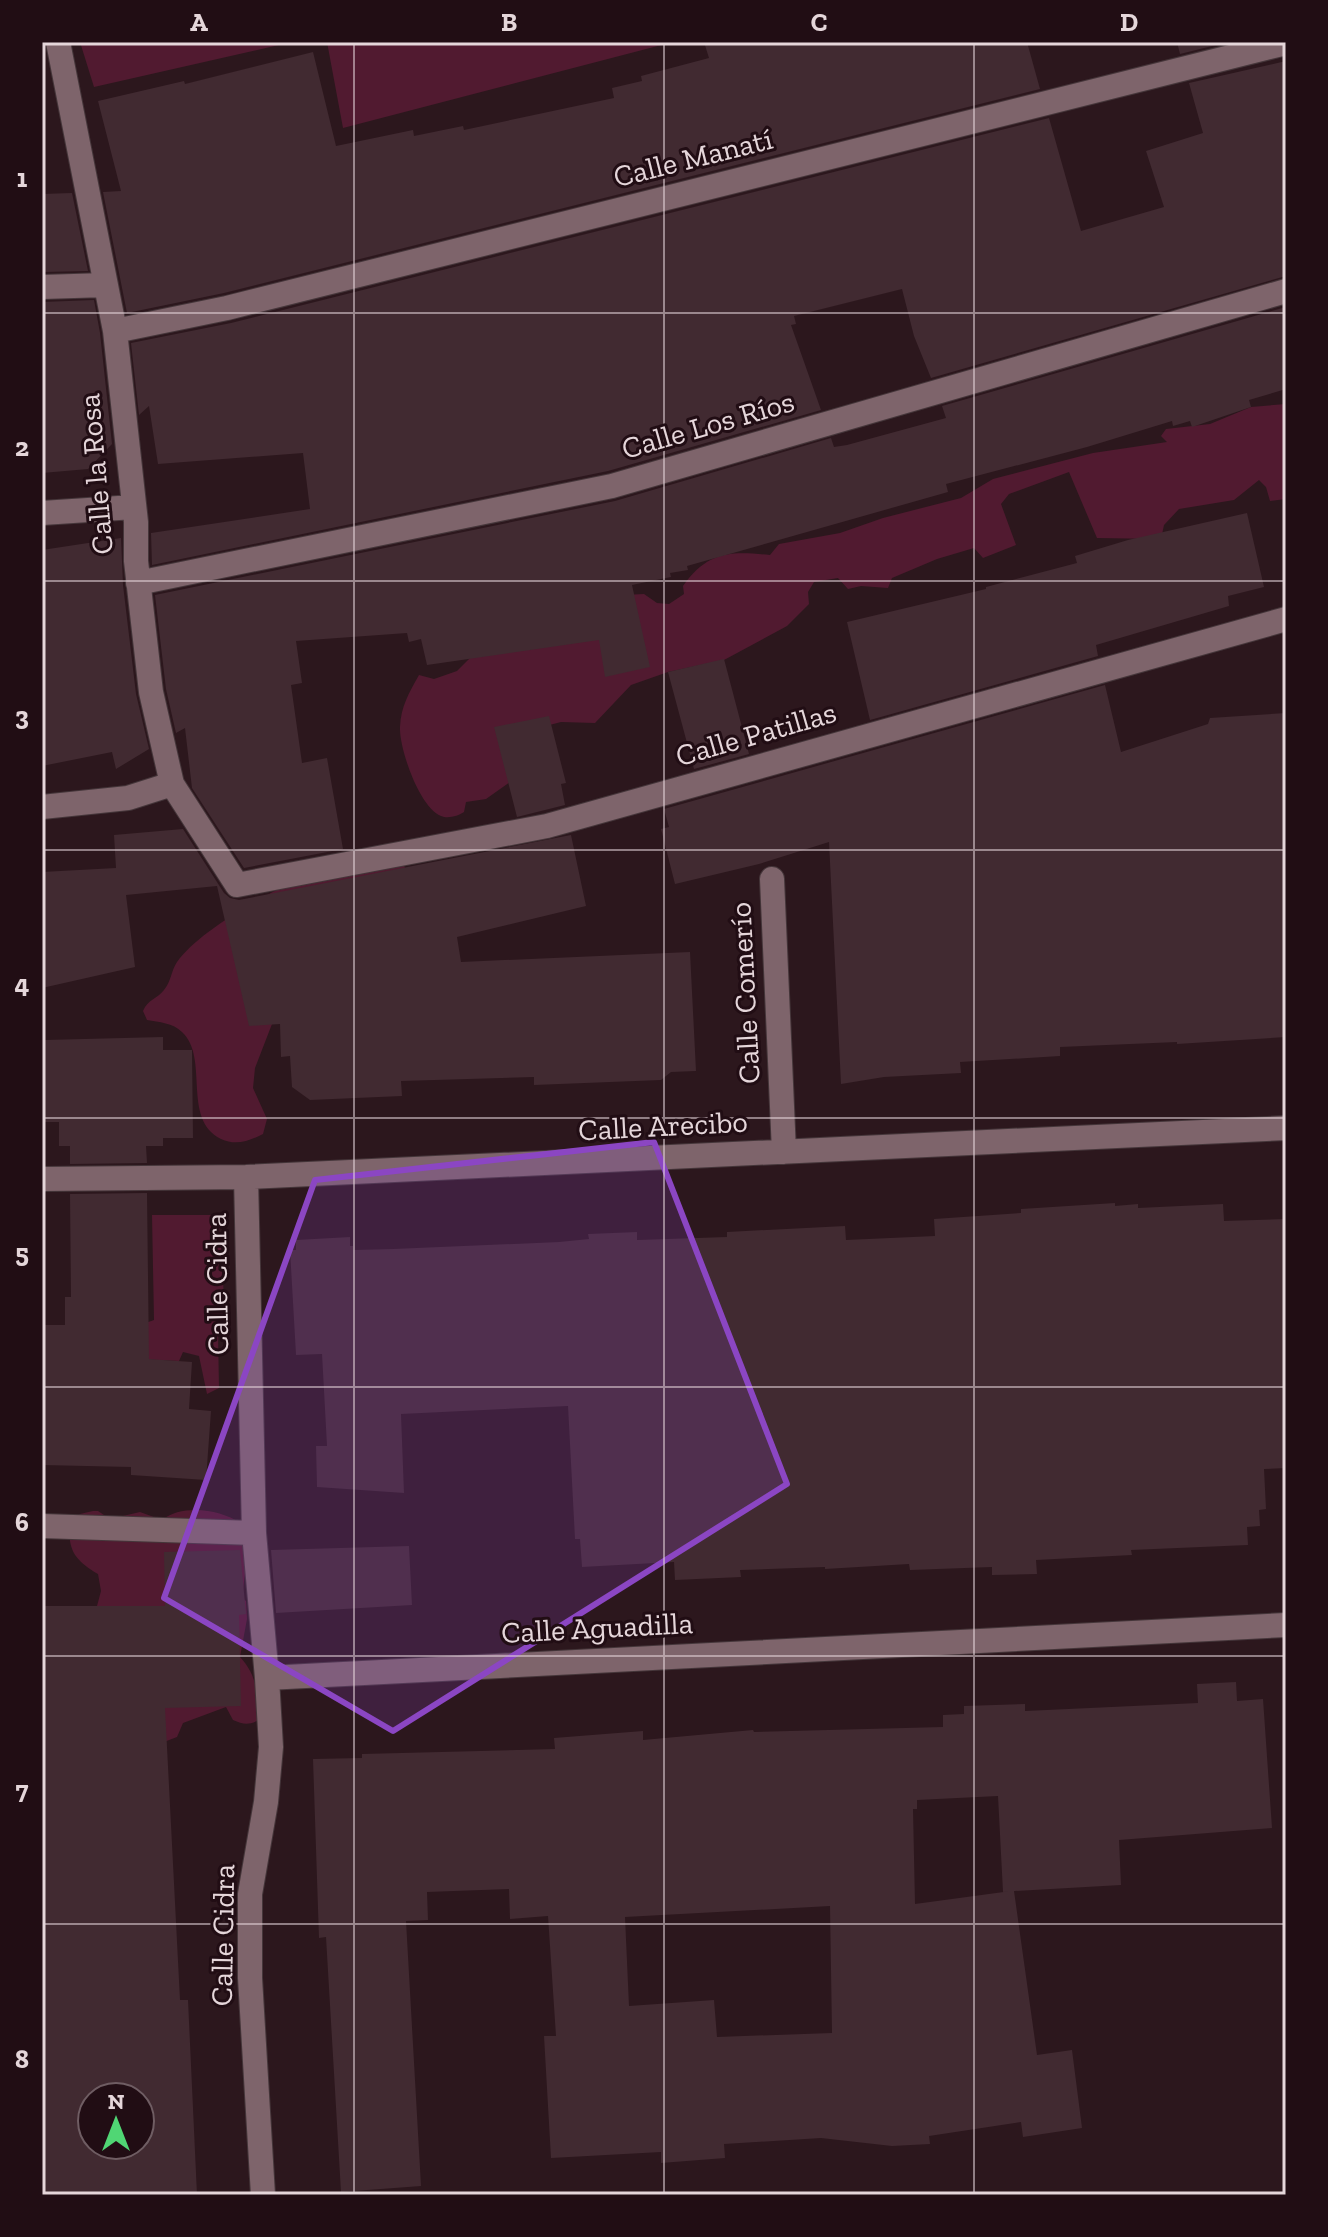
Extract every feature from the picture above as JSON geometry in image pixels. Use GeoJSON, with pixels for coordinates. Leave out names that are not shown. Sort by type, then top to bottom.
{"type":"FeatureCollection","features":[{"type":"Feature","properties":{"kind":"street","name":"Calle la Rosa"},"geometry":{"type":"LineString","coordinates":[[58,42],[115,331],[151,692],[172,784],[237,885]]}},
{"type":"Feature","properties":{"kind":"street","name":"Calle Manatí"},"geometry":{"type":"LineString","coordinates":[[115,331],[227,308],[1286,43]]}},
{"type":"Feature","properties":{"kind":"street"},"geometry":{"type":"LineString","coordinates":[[42,287],[106,285]]}},
{"type":"Feature","properties":{"kind":"street","name":"Calle Los Ríos"},"geometry":{"type":"LineString","coordinates":[[138,583],[612,486],[1286,291]]}},
{"type":"Feature","properties":{"kind":"street"},"geometry":{"type":"LineString","coordinates":[[42,513],[134,507]]}},
{"type":"Feature","properties":{"kind":"street","name":"Calle Patillas"},"geometry":{"type":"LineString","coordinates":[[237,885],[547,826],[1286,619]]}},
{"type":"Feature","properties":{"kind":"street"},"geometry":{"type":"LineString","coordinates":[[42,807],[128,798],[172,784]]}},
{"type":"Feature","properties":{"kind":"street","name":"Calle Comerío"},"geometry":{"type":"LineString","coordinates":[[772,879],[784,1152]]}},
{"type":"Feature","properties":{"kind":"street","name":"Calle Arecibo"},"geometry":{"type":"LineString","coordinates":[[42,1179],[246,1177],[1286,1128]]}},
{"type":"Feature","properties":{"kind":"street","name":"Calle Cidra"},"geometry":{"type":"LineString","coordinates":[[246,1177],[254,1533]]}},
{"type":"Feature","properties":{"kind":"street"},"geometry":{"type":"LineString","coordinates":[[42,1526],[254,1533],[267,1678]]}},
{"type":"Feature","properties":{"kind":"street","name":"Calle Aguadilla"},"geometry":{"type":"LineString","coordinates":[[267,1678],[1286,1625]]}},
{"type":"Feature","properties":{"kind":"street","name":"Calle Cidra"},"geometry":{"type":"LineString","coordinates":[[263,2195],[250,1978],[250,1894],[269,1775],[271,1747],[267,1678]]}},
{"type":"Feature","properties":{"kind":"highlighted area"},"geometry":{"type":"Polygon","coordinates":[[[654,1142],[787,1484],[393,1731],[164,1598],[315,1180],[654,1142]]]}},
{"type":"Feature","properties":{"kind":"shaded area"},"geometry":{"type":"Polygon","coordinates":[[[80,42],[292,42],[94,87],[80,42]]]}},
{"type":"Feature","properties":{"kind":"shaded area"},"geometry":{"type":"Polygon","coordinates":[[[327,42],[673,42],[343,128],[327,42]]]}},
{"type":"Feature","properties":{"kind":"shaded area"},"geometry":{"type":"Polygon","coordinates":[[[1286,404],[1286,499],[1270,501],[1266,487],[1259,480],[1234,500],[1179,509],[1164,525],[1161,539],[1097,538],[1069,472],[1009,494],[1001,504],[1016,545],[983,558],[974,548],[937,559],[892,578],[888,588],[861,586],[848,589],[838,578],[814,582],[808,592],[809,604],[787,626],[724,660],[668,672],[631,685],[595,723],[561,722],[511,735],[520,775],[486,799],[466,802],[464,812],[459,815],[444,817],[433,810],[412,776],[400,727],[404,706],[415,682],[419,675],[434,679],[457,671],[484,644],[624,595],[644,594],[657,603],[669,604],[684,594],[683,586],[692,574],[721,556],[743,553],[770,555],[779,544],[840,533],[883,518],[961,498],[993,479],[1093,453],[1167,442],[1161,436],[1166,429],[1210,424],[1251,407],[1286,404]]]}},
{"type":"Feature","properties":{"kind":"shaded area"},"geometry":{"type":"Polygon","coordinates":[[[381,845],[396,845],[405,868],[272,1024],[255,1068],[253,1088],[267,1119],[263,1134],[242,1142],[221,1139],[209,1130],[202,1118],[190,1043],[174,1027],[147,1020],[143,1011],[145,1007],[166,987],[177,962],[215,927],[301,878],[381,845]]]}},
{"type":"Feature","properties":{"kind":"shaded area"},"geometry":{"type":"Polygon","coordinates":[[[152,1215],[219,1215],[226,1331],[218,1333],[219,1388],[207,1394],[199,1356],[183,1352],[179,1361],[97,1357],[129,1329],[154,1320],[152,1215]]]}},
{"type":"Feature","properties":{"kind":"shaded area"},"geometry":{"type":"Polygon","coordinates":[[[201,1510],[222,1514],[240,1523],[249,1566],[242,1598],[246,1601],[247,1619],[240,1657],[253,1678],[261,1719],[247,1724],[237,1722],[226,1707],[183,1723],[177,1737],[143,1750],[98,1728],[97,1606],[101,1591],[98,1574],[78,1558],[70,1538],[71,1520],[93,1511],[110,1519],[140,1512],[162,1520],[180,1512],[201,1510]]]}},
{"type":"Feature","properties":{"kind":"building"},"geometry":{"type":"Polygon","coordinates":[[[704,42],[1027,42],[1040,89],[224,293],[127,313],[103,192],[121,191],[98,101],[184,81],[185,84],[313,52],[336,146],[413,130],[414,136],[463,126],[464,130],[614,98],[612,88],[642,81],[641,76],[709,58],[704,42]]]}},
{"type":"Feature","properties":{"kind":"building"},"geometry":{"type":"Polygon","coordinates":[[[1177,42],[1228,42],[1180,54],[1177,42]]]}},
{"type":"Feature","properties":{"kind":"building"},"geometry":{"type":"Polygon","coordinates":[[[1286,61],[1286,276],[931,378],[914,336],[902,289],[794,316],[796,324],[791,325],[821,410],[608,471],[152,565],[151,533],[310,509],[303,453],[158,464],[149,406],[139,415],[131,343],[231,323],[1049,118],[1081,231],[1164,207],[1146,151],[1203,133],[1189,83],[1286,61]]]}},
{"type":"Feature","properties":{"kind":"building"},"geometry":{"type":"Polygon","coordinates":[[[72,193],[88,271],[42,272],[42,194],[72,193]]]}},
{"type":"Feature","properties":{"kind":"building"},"geometry":{"type":"Polygon","coordinates":[[[94,300],[112,444],[88,469],[42,473],[42,302],[94,300]]]}},
{"type":"Feature","properties":{"kind":"building"},"geometry":{"type":"Polygon","coordinates":[[[1286,307],[1286,389],[1249,400],[1251,407],[1192,427],[1190,421],[1173,426],[1172,421],[946,484],[948,492],[687,566],[688,570],[670,573],[671,577],[632,585],[650,667],[605,677],[599,640],[427,665],[421,639],[409,642],[407,633],[296,641],[302,683],[291,685],[302,763],[327,758],[343,849],[244,868],[192,788],[185,728],[176,733],[166,689],[155,595],[615,501],[831,438],[834,447],[847,445],[946,418],[942,406],[1286,307]]]}},
{"type":"Feature","properties":{"kind":"building"},"geometry":{"type":"Polygon","coordinates":[[[1247,513],[1264,587],[1228,596],[1229,606],[1096,645],[1098,656],[870,720],[847,622],[986,589],[1077,563],[1075,556],[1128,540],[1247,513]]]}},
{"type":"Feature","properties":{"kind":"building"},"geometry":{"type":"Polygon","coordinates":[[[121,538],[123,585],[136,694],[149,749],[116,769],[112,752],[42,766],[42,550],[121,538]]]}},
{"type":"Feature","properties":{"kind":"building"},"geometry":{"type":"Polygon","coordinates":[[[724,659],[749,754],[694,769],[668,672],[724,659]]]}},
{"type":"Feature","properties":{"kind":"building"},"geometry":{"type":"Polygon","coordinates":[[[1105,685],[1121,752],[1208,724],[1210,718],[1286,713],[1286,1037],[1060,1047],[1060,1056],[960,1062],[961,1073],[884,1077],[841,1084],[829,842],[759,864],[675,884],[661,829],[669,827],[664,809],[1105,685]]]}},
{"type":"Feature","properties":{"kind":"building"},"geometry":{"type":"Polygon","coordinates":[[[549,716],[566,783],[561,784],[565,805],[517,817],[494,727],[549,716]]]}},
{"type":"Feature","properties":{"kind":"building"},"geometry":{"type":"Polygon","coordinates":[[[183,829],[224,893],[239,900],[571,835],[586,906],[457,937],[461,962],[690,952],[696,1071],[671,1072],[661,1080],[534,1085],[534,1077],[401,1081],[402,1096],[310,1100],[292,1087],[290,1056],[281,1057],[280,1024],[249,1026],[217,886],[126,895],[135,967],[42,988],[42,872],[116,868],[114,835],[183,829]]]}},
{"type":"Feature","properties":{"kind":"building"},"geometry":{"type":"Polygon","coordinates":[[[163,1037],[163,1050],[192,1050],[193,1138],[163,1138],[163,1146],[146,1146],[147,1163],[70,1164],[70,1146],[59,1146],[59,1122],[45,1122],[45,1040],[163,1037]]]}},
{"type":"Feature","properties":{"kind":"building"},"geometry":{"type":"Polygon","coordinates":[[[147,1193],[149,1359],[192,1362],[189,1409],[211,1411],[206,1480],[131,1475],[131,1467],[42,1465],[42,1325],[65,1325],[65,1297],[71,1297],[70,1194],[147,1193]]]}},
{"type":"Feature","properties":{"kind":"building"},"geometry":{"type":"Polygon","coordinates":[[[1115,1203],[1115,1206],[1138,1204],[1138,1208],[1223,1204],[1224,1221],[1286,1219],[1286,1468],[1264,1469],[1266,1509],[1259,1510],[1260,1526],[1247,1527],[1248,1545],[1131,1550],[1132,1555],[1036,1560],[1037,1574],[992,1575],[992,1567],[910,1570],[909,1564],[740,1570],[741,1577],[675,1580],[674,1562],[582,1567],[580,1539],[575,1539],[568,1406],[401,1414],[404,1493],[317,1487],[316,1446],[327,1446],[322,1354],[296,1355],[290,1250],[296,1250],[296,1240],[350,1237],[353,1250],[393,1249],[559,1242],[589,1239],[588,1234],[637,1232],[637,1240],[727,1237],[727,1232],[845,1226],[846,1240],[935,1236],[934,1219],[1115,1203]]]}},
{"type":"Feature","properties":{"kind":"building"},"geometry":{"type":"Polygon","coordinates":[[[409,1546],[412,1605],[276,1613],[271,1550],[409,1546]]]}},
{"type":"Feature","properties":{"kind":"building"},"geometry":{"type":"Polygon","coordinates":[[[240,1550],[246,1614],[239,1615],[241,1706],[165,1708],[180,2000],[188,2000],[197,2195],[42,2195],[42,1606],[165,1606],[164,1552],[240,1550]]]}},
{"type":"Feature","properties":{"kind":"building"},"geometry":{"type":"Polygon","coordinates":[[[1236,1682],[1237,1701],[1263,1699],[1272,1828],[1119,1840],[1121,1885],[1014,1891],[1037,2055],[1072,2050],[1082,2128],[1023,2137],[1021,2122],[929,2136],[930,2144],[892,2146],[821,2138],[724,2144],[725,2158],[661,2163],[661,2152],[551,2158],[544,2036],[556,2036],[548,1916],[510,1919],[509,1889],[427,1892],[428,1920],[406,1921],[421,2186],[341,2192],[326,1937],[319,1938],[313,1759],[362,1758],[362,1754],[555,1749],[554,1738],[643,1731],[643,1740],[753,1730],[943,1727],[943,1715],[964,1714],[964,1706],[1025,1704],[1025,1711],[1198,1703],[1197,1684],[1236,1682]],[[998,1796],[917,1800],[917,1809],[913,1809],[915,1904],[1011,1891],[1003,1892],[998,1796]],[[830,1906],[625,1917],[629,2006],[714,2000],[717,2037],[832,2033],[830,1906]]]}}]}
